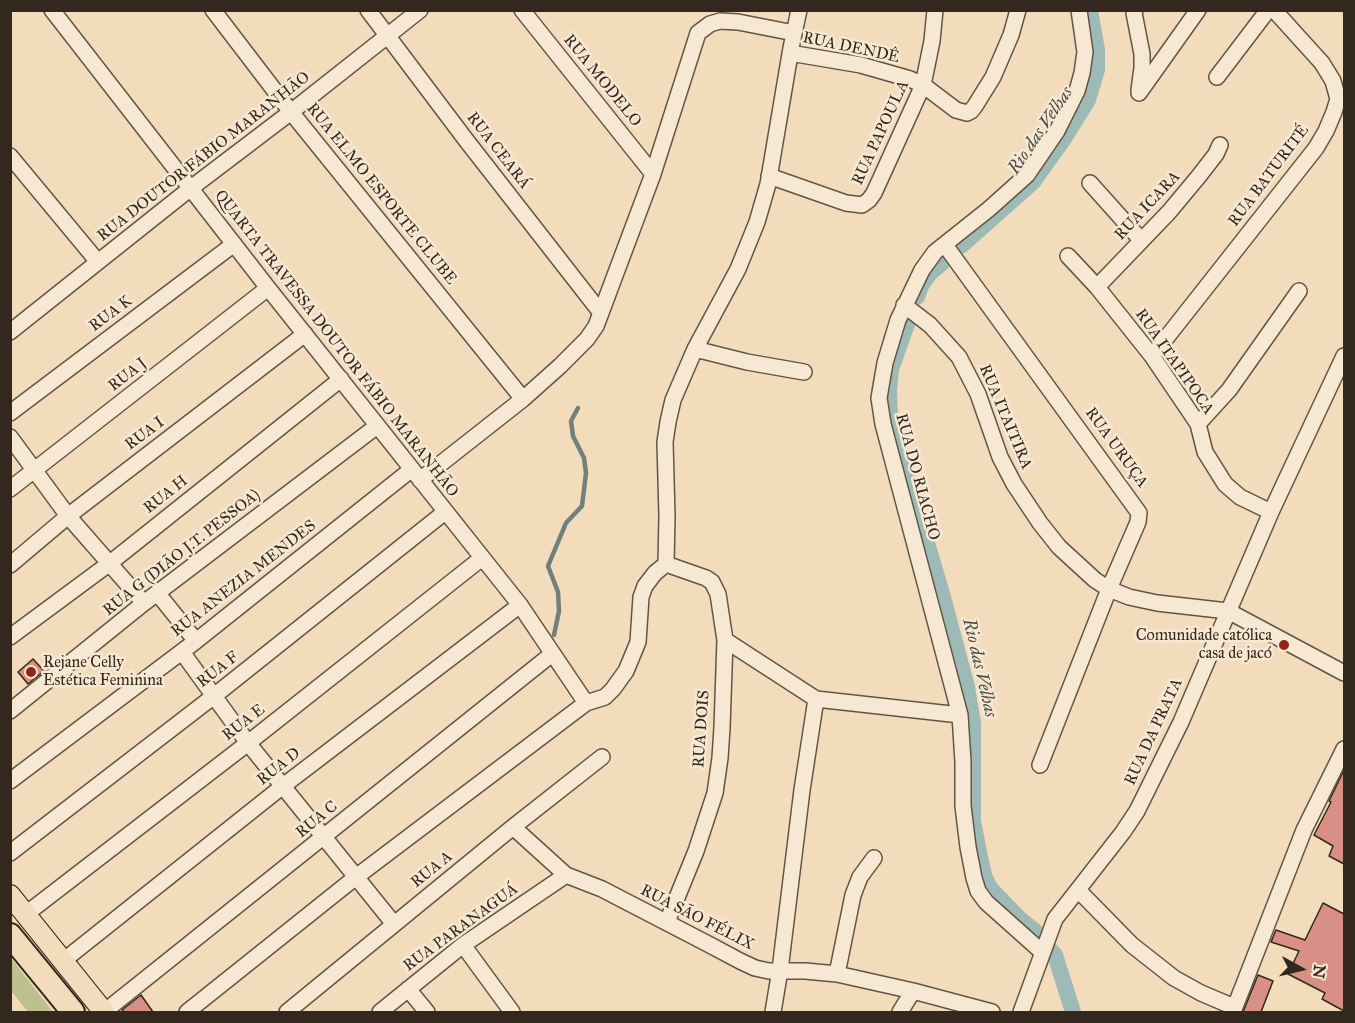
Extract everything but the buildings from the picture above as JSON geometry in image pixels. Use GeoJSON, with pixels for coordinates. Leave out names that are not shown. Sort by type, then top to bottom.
{"type":"FeatureCollection","features":[{"type":"Feature","properties":{"kind":"highway"},"geometry":{"type":"LineString","coordinates":[[10,935],[73,1012]]}},
{"type":"Feature","properties":{"kind":"main road"},"geometry":{"type":"LineString","coordinates":[[10,895],[104,1012]]}},
{"type":"Feature","properties":{"kind":"street","name":"QUARTA TRAVESSA DOUTOR FÁBIO MARANHÃO"},"geometry":{"type":"LineString","coordinates":[[52,10],[268,288],[520,605],[586,703]]}},
{"type":"Feature","properties":{"kind":"street","name":"RUA ELMO ESPORTE CLUBE"},"geometry":{"type":"LineString","coordinates":[[213,10],[291,112],[523,399]]}},
{"type":"Feature","properties":{"kind":"street","name":"RUA CEARÁ"},"geometry":{"type":"LineString","coordinates":[[368,10],[601,313]]}},
{"type":"Feature","properties":{"kind":"street","name":"RUA DOUTOR FÁBIO MARANHÃO"},"geometry":{"type":"LineString","coordinates":[[10,333],[191,188],[420,10]]}},
{"type":"Feature","properties":{"kind":"street","name":"RUA MODELO"},"geometry":{"type":"LineString","coordinates":[[522,10],[653,174]]}},
{"type":"Feature","properties":{"kind":"street"},"geometry":{"type":"LineString","coordinates":[[187,1012],[356,877],[586,703],[605,697],[626,671],[638,642],[639,610],[645,586],[666,564],[665,464],[668,422],[676,390],[738,269],[757,222],[769,176],[799,10]]}},
{"type":"Feature","properties":{"kind":"street","name":"RUA PAPOULA"},"geometry":{"type":"LineString","coordinates":[[769,176],[846,203],[862,206],[869,200],[923,85],[932,41],[934,10]]}},
{"type":"Feature","properties":{"kind":"street","name":"RUA DENDÊ"},"geometry":{"type":"LineString","coordinates":[[790,54],[861,65],[910,79],[923,85],[956,110],[967,113],[975,106],[993,76],[1011,36],[1018,10]]}},
{"type":"Feature","properties":{"kind":"street","name":"RUA DO RIACHO"},"geometry":{"type":"LineString","coordinates":[[1045,946],[986,902],[978,891],[968,847],[963,806],[960,715],[883,424],[879,399],[885,363],[898,320],[910,309],[922,270],[935,252],[1027,175],[1057,131],[1077,91],[1082,73],[1085,52],[1079,10]]}},
{"type":"Feature","properties":{"kind":"street"},"geometry":{"type":"LineString","coordinates":[[1135,10],[1142,54],[1139,93],[1198,10]]}},
{"type":"Feature","properties":{"kind":"street"},"geometry":{"type":"LineString","coordinates":[[1217,77],[1268,10]]}},
{"type":"Feature","properties":{"kind":"street","name":"RUA BATURITÉ"},"geometry":{"type":"LineString","coordinates":[[1152,356],[1316,148],[1334,112],[1338,99],[1333,81],[1322,63],[1275,10]]}},
{"type":"Feature","properties":{"kind":"street","name":"RUA ANEZIA MENDES"},"geometry":{"type":"LineString","coordinates":[[10,781],[416,474],[523,399],[571,356],[596,326],[653,174],[698,33],[705,26],[714,22],[737,16],[794,33]]}},
{"type":"Feature","properties":{"kind":"street","name":"RUA ICARA"},"geometry":{"type":"LineString","coordinates":[[1096,287],[1169,212],[1216,154],[1220,145]]}},
{"type":"Feature","properties":{"kind":"street"},"geometry":{"type":"LineString","coordinates":[[10,156],[98,262]]}},
{"type":"Feature","properties":{"kind":"street"},"geometry":{"type":"LineString","coordinates":[[1090,183],[1141,240]]}},
{"type":"Feature","properties":{"kind":"street","name":"RUA K"},"geometry":{"type":"LineString","coordinates":[[10,413],[234,244]]}},
{"type":"Feature","properties":{"kind":"street","name":"RUA URUÇA"},"geometry":{"type":"LineString","coordinates":[[945,245],[1139,513],[1138,522],[1109,589],[1040,765]]}},
{"type":"Feature","properties":{"kind":"street","name":"RUA ITAPIPOCA"},"geometry":{"type":"LineString","coordinates":[[1068,256],[1152,356],[1198,424],[1205,452],[1226,484],[1240,497],[1271,512]]}},
{"type":"Feature","properties":{"kind":"street","name":"RUA J"},"geometry":{"type":"LineString","coordinates":[[10,489],[268,288]]}},
{"type":"Feature","properties":{"kind":"street"},"geometry":{"type":"LineString","coordinates":[[1198,424],[1229,390],[1299,291]]}},
{"type":"Feature","properties":{"kind":"street","name":"RUA ITAITIRA"},"geometry":{"type":"LineString","coordinates":[[910,309],[930,325],[959,357],[978,394],[1000,457],[1014,484],[1059,548],[1095,580],[1129,597],[1157,603],[1228,611]]}},
{"type":"Feature","properties":{"kind":"street","name":"RUA I"},"geometry":{"type":"LineString","coordinates":[[10,565],[68,516],[305,334]]}},
{"type":"Feature","properties":{"kind":"street"},"geometry":{"type":"LineString","coordinates":[[695,349],[747,362],[804,372]]}},
{"type":"Feature","properties":{"kind":"street","name":"RUA DA PRATA"},"geometry":{"type":"LineString","coordinates":[[1021,1012],[1055,919],[1124,832],[1137,811],[1181,722],[1271,512],[1344,356]]}},
{"type":"Feature","properties":{"kind":"street","name":"RUA H"},"geometry":{"type":"LineString","coordinates":[[10,637],[110,563],[341,379]]}},
{"type":"Feature","properties":{"kind":"street","name":"RUA G (DIÃO J.T. PESSOA)"},"geometry":{"type":"LineString","coordinates":[[10,711],[144,603],[377,426]]}},
{"type":"Feature","properties":{"kind":"street"},"geometry":{"type":"LineString","coordinates":[[10,437],[68,516],[144,603]]}},
{"type":"Feature","properties":{"kind":"street","name":"RUA F"},"geometry":{"type":"LineString","coordinates":[[10,853],[214,696],[445,512]]}},
{"type":"Feature","properties":{"kind":"street","name":"RUA E"},"geometry":{"type":"LineString","coordinates":[[26,914],[248,743],[482,558]]}},
{"type":"Feature","properties":{"kind":"street","name":"RUA DOIS"},"geometry":{"type":"LineString","coordinates":[[666,564],[712,582],[718,594],[725,640],[722,728],[715,793],[696,851],[667,922]]}},
{"type":"Feature","properties":{"kind":"street"},"geometry":{"type":"LineString","coordinates":[[158,594],[196,641]]}},
{"type":"Feature","properties":{"kind":"street","name":"RUA D"},"geometry":{"type":"LineString","coordinates":[[63,961],[283,786],[520,605]]}},
{"type":"Feature","properties":{"kind":"street"},"geometry":{"type":"LineString","coordinates":[[1228,611],[1344,673]]}},
{"type":"Feature","properties":{"kind":"street"},"geometry":{"type":"LineString","coordinates":[[725,640],[816,699],[960,715]]}},
{"type":"Feature","properties":{"kind":"street"},"geometry":{"type":"LineString","coordinates":[[182,652],[248,743],[394,924]]}},
{"type":"Feature","properties":{"kind":"street","name":"RUA C"},"geometry":{"type":"LineString","coordinates":[[104,1012],[552,654]]}},
{"type":"Feature","properties":{"kind":"street"},"geometry":{"type":"LineString","coordinates":[[773,1012],[816,699]]}},
{"type":"Feature","properties":{"kind":"street"},"geometry":{"type":"LineString","coordinates":[[1078,891],[1132,945],[1174,978],[1234,1010],[1304,830],[1344,749]]}},
{"type":"Feature","properties":{"kind":"street","name":"RUA A"},"geometry":{"type":"LineString","coordinates":[[287,1012],[602,757]]}},
{"type":"Feature","properties":{"kind":"street","name":"RUA SÃO FÉLIX"},"geometry":{"type":"LineString","coordinates":[[513,827],[566,875],[602,889],[755,968],[837,974],[992,1012]]}},
{"type":"Feature","properties":{"kind":"street"},"geometry":{"type":"LineString","coordinates":[[837,974],[853,895],[860,877],[874,858]]}},
{"type":"Feature","properties":{"kind":"street","name":"RUA PARANAGUÁ"},"geometry":{"type":"LineString","coordinates":[[380,1012],[463,945],[566,875]]}},
{"type":"Feature","properties":{"kind":"street"},"geometry":{"type":"LineString","coordinates":[[463,945],[512,1012]]}},
{"type":"Feature","properties":{"kind":"street"},"geometry":{"type":"LineString","coordinates":[[408,989],[427,1012]]}},
{"type":"Feature","properties":{"kind":"street"},"geometry":{"type":"LineString","coordinates":[[900,1012],[913,991]]}},
{"type":"Feature","properties":{"kind":"green space"},"geometry":{"type":"Polygon","coordinates":[[[10,958],[53,1012],[28,1012],[11,991],[10,958]]]}},
{"type":"Feature","properties":{"kind":"waterway","name":"Rio das Velhas"},"geometry":{"type":"LineString","coordinates":[[961,246],[1033,182],[1088,100],[1097,70],[1097,50],[1090,10]]}},
{"type":"Feature","properties":{"kind":"waterway","name":"Rio das Velhas"},"geometry":{"type":"LineString","coordinates":[[917,297],[930,273],[942,263]]}},
{"type":"Feature","properties":{"kind":"waterway","name":"Rio das Velhas"},"geometry":{"type":"LineString","coordinates":[[911,313],[891,369],[890,417],[967,687],[973,723],[973,821],[981,862],[985,878],[991,889],[1035,931],[1055,955],[1073,1012]]}},
{"type":"Feature","properties":{"kind":"waterway"},"geometry":{"type":"LineString","coordinates":[[554,635],[559,611],[558,592],[548,566],[566,523],[582,506],[586,473],[584,458],[573,436],[571,421],[578,408]]}},
{"type":"Feature","properties":{"kind":"place","name":"Comunidade católica casa de jacó"},"geometry":{"type":"Point","coordinates":[1284,645]}},
{"type":"Feature","properties":{"kind":"place","name":"Rejane Celly Estética Feminina"},"geometry":{"type":"Point","coordinates":[31,672]}}]}
